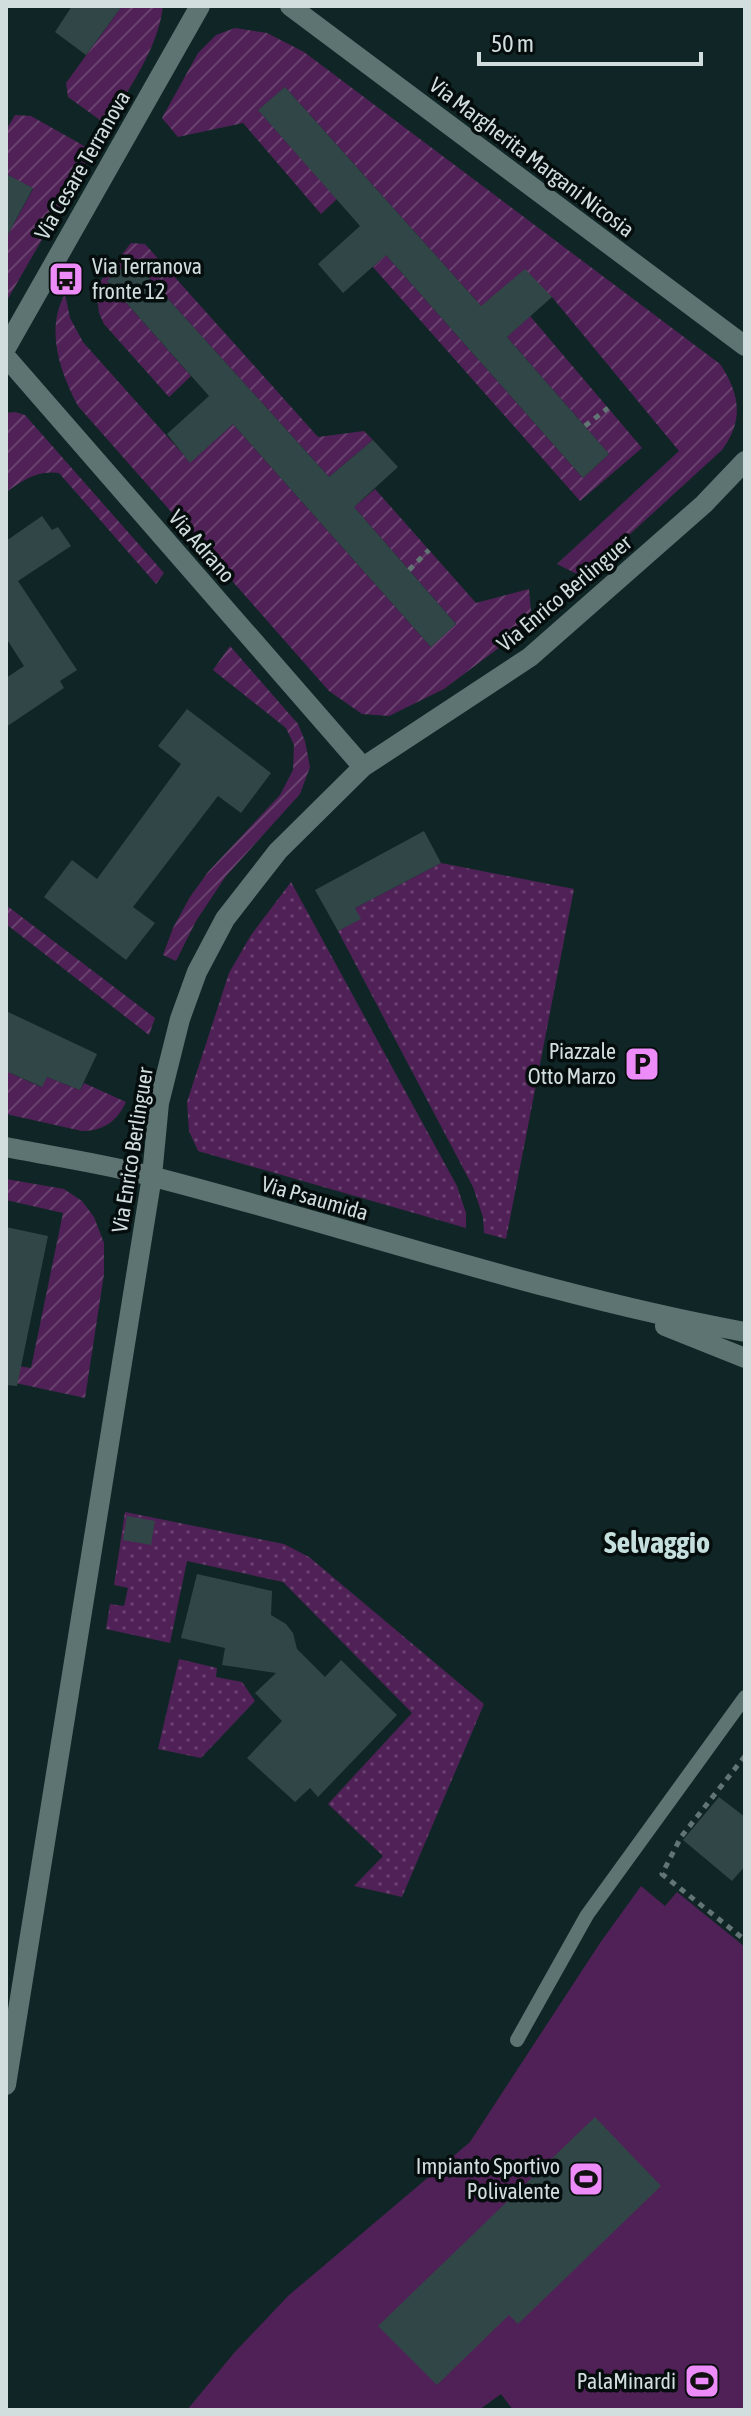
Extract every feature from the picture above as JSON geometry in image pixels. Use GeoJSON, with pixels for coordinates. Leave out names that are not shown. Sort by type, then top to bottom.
{"type":"FeatureCollection","features":[{"type":"Feature","properties":{"kind":"street","name":"Via Cesare Terranova"},"geometry":{"type":"LineString","coordinates":[[6,348],[200,6]]}},
{"type":"Feature","properties":{"kind":"street","name":"Via Margherita Margani Nicosia"},"geometry":{"type":"LineString","coordinates":[[290,6],[745,346]]}},
{"type":"Feature","properties":{"kind":"street","name":"Via Adrano"},"geometry":{"type":"LineString","coordinates":[[6,357],[363,767]]}},
{"type":"Feature","properties":{"kind":"street","name":"Via Enrico Berlinguer"},"geometry":{"type":"LineString","coordinates":[[6,2085],[152,1176],[159,1103],[180,1019],[197,972],[225,919],[278,851],[363,767],[530,657],[704,504],[745,461]]}},
{"type":"Feature","properties":{"kind":"street","name":"Via Psaumida"},"geometry":{"type":"LineString","coordinates":[[6,1147],[152,1176],[609,1304]]}},
{"type":"Feature","properties":{"kind":"street"},"geometry":{"type":"LineString","coordinates":[[609,1304],[745,1332]]}},
{"type":"Feature","properties":{"kind":"street"},"geometry":{"type":"LineString","coordinates":[[609,1304],[745,1358]]}},
{"type":"Feature","properties":{"kind":"lane"},"geometry":{"type":"LineString","coordinates":[[517,2040],[587,1915],[745,1697]]}},
{"type":"Feature","properties":{"kind":"path"},"geometry":{"type":"LineString","coordinates":[[585,426],[608,408]]}},
{"type":"Feature","properties":{"kind":"path"},"geometry":{"type":"LineString","coordinates":[[409,570],[429,550]]}},
{"type":"Feature","properties":{"kind":"path"},"geometry":{"type":"LineString","coordinates":[[745,1756],[681,1837],[662,1874],[745,1940]]}},
{"type":"Feature","properties":{"kind":"shaded area"},"geometry":{"type":"Polygon","coordinates":[[[122,6],[163,6],[149,53],[107,125],[68,97],[66,83],[122,6]]]}},
{"type":"Feature","properties":{"kind":"shaded area"},"geometry":{"type":"Polygon","coordinates":[[[235,28],[267,33],[304,52],[720,364],[727,375],[737,407],[734,428],[722,450],[583,577],[557,564],[679,451],[552,297],[481,306],[285,87],[259,111],[337,199],[321,214],[243,123],[178,137],[162,118],[198,53],[216,35],[235,28]]]}},
{"type":"Feature","properties":{"kind":"shaded area"},"geometry":{"type":"Polygon","coordinates":[[[15,115],[31,116],[93,151],[6,302],[6,238],[33,189],[6,174],[6,130],[15,115]]]}},
{"type":"Feature","properties":{"kind":"shaded area"},"geometry":{"type":"Polygon","coordinates":[[[131,243],[145,244],[318,437],[364,431],[373,440],[329,477],[132,259],[107,281],[191,376],[169,397],[104,324],[99,313],[96,287],[131,243]]]}},
{"type":"Feature","properties":{"kind":"shaded area"},"geometry":{"type":"Polygon","coordinates":[[[386,255],[583,478],[609,454],[507,337],[530,316],[642,448],[580,501],[373,267],[386,255]]]}},
{"type":"Feature","properties":{"kind":"shaded area"},"geometry":{"type":"Polygon","coordinates":[[[65,294],[70,318],[83,342],[190,462],[233,424],[431,647],[456,624],[354,507],[375,489],[476,603],[529,589],[532,623],[444,689],[389,716],[362,714],[329,691],[78,406],[57,351],[56,322],[65,294]]]}},
{"type":"Feature","properties":{"kind":"shaded area"},"geometry":{"type":"Polygon","coordinates":[[[6,413],[25,415],[164,573],[156,584],[59,473],[37,475],[6,492],[6,413]]]}},
{"type":"Feature","properties":{"kind":"shaded area"},"geometry":{"type":"Polygon","coordinates":[[[230,646],[298,724],[310,767],[300,794],[226,876],[196,921],[176,961],[163,955],[190,897],[208,872],[280,795],[293,770],[294,745],[286,728],[213,670],[230,646]]]}},
{"type":"Feature","properties":{"kind":"shaded area"},"geometry":{"type":"Polygon","coordinates":[[[441,863],[574,889],[506,1239],[484,1233],[483,1217],[473,1187],[338,931],[360,919],[355,908],[441,863]]]}},
{"type":"Feature","properties":{"kind":"shaded area"},"geometry":{"type":"Polygon","coordinates":[[[291,882],[457,1186],[466,1213],[466,1228],[198,1151],[189,1131],[187,1102],[229,973],[251,935],[291,882]]]}},
{"type":"Feature","properties":{"kind":"shaded area"},"geometry":{"type":"Polygon","coordinates":[[[6,905],[155,1018],[149,1035],[6,924],[6,905]]]}},
{"type":"Feature","properties":{"kind":"shaded area"},"geometry":{"type":"Polygon","coordinates":[[[6,1071],[41,1087],[47,1077],[80,1090],[84,1083],[126,1102],[109,1124],[90,1131],[6,1114],[6,1071]]]}},
{"type":"Feature","properties":{"kind":"shaded area"},"geometry":{"type":"Polygon","coordinates":[[[6,1179],[64,1189],[82,1201],[94,1217],[104,1243],[104,1274],[85,1398],[6,1381],[6,1364],[31,1368],[63,1213],[6,1200],[6,1179]]]}},
{"type":"Feature","properties":{"kind":"shaded area"},"geometry":{"type":"Polygon","coordinates":[[[125,1512],[284,1544],[309,1557],[484,1704],[402,1897],[354,1886],[383,1856],[328,1804],[412,1713],[283,1582],[187,1561],[170,1643],[106,1629],[110,1604],[124,1606],[128,1588],[114,1585],[125,1512]]]}},
{"type":"Feature","properties":{"kind":"shaded area"},"geometry":{"type":"Polygon","coordinates":[[[179,1659],[217,1668],[216,1677],[242,1682],[255,1701],[201,1758],[158,1749],[179,1659]]]}},
{"type":"Feature","properties":{"kind":"shaded area","name":"Impianto Sportivo Polivalente"},"geometry":{"type":"Polygon","coordinates":[[[641,1886],[665,1906],[677,1892],[745,1947],[745,2410],[513,2410],[501,2394],[479,2410],[187,2410],[234,2353],[288,2296],[470,2142],[600,1943],[641,1886]]]}},
{"type":"Feature","properties":{"kind":"building"},"geometry":{"type":"Polygon","coordinates":[[[72,6],[122,6],[86,55],[55,32],[72,6]]]}},
{"type":"Feature","properties":{"kind":"building"},"geometry":{"type":"Polygon","coordinates":[[[285,87],[481,306],[525,269],[552,297],[507,337],[609,454],[583,478],[386,255],[343,293],[318,264],[360,226],[258,110],[285,87]]]}},
{"type":"Feature","properties":{"kind":"building"},"geometry":{"type":"Polygon","coordinates":[[[6,174],[33,188],[6,238],[6,174]]]}},
{"type":"Feature","properties":{"kind":"building"},"geometry":{"type":"Polygon","coordinates":[[[132,259],[329,477],[373,440],[398,467],[354,507],[456,624],[431,647],[233,424],[190,463],[167,434],[209,396],[107,281],[132,259]]]}},
{"type":"Feature","properties":{"kind":"building"},"geometry":{"type":"Polygon","coordinates":[[[42,516],[52,530],[58,527],[71,546],[18,581],[77,670],[60,681],[64,688],[6,727],[6,678],[24,666],[6,638],[6,541],[42,516]]]}},
{"type":"Feature","properties":{"kind":"building"},"geometry":{"type":"Polygon","coordinates":[[[187,709],[271,773],[241,813],[218,796],[133,907],[155,923],[126,960],[44,897],[72,860],[97,879],[181,764],[158,746],[187,709]]]}},
{"type":"Feature","properties":{"kind":"building"},"geometry":{"type":"Polygon","coordinates":[[[424,831],[441,863],[355,908],[361,919],[338,931],[315,890],[424,831]]]}},
{"type":"Feature","properties":{"kind":"building"},"geometry":{"type":"Polygon","coordinates":[[[6,1011],[97,1054],[80,1090],[47,1077],[42,1087],[6,1071],[6,1011]]]}},
{"type":"Feature","properties":{"kind":"building"},"geometry":{"type":"Polygon","coordinates":[[[6,1227],[48,1236],[17,1386],[6,1385],[6,1227]]]}},
{"type":"Feature","properties":{"kind":"building"},"geometry":{"type":"Polygon","coordinates":[[[127,1516],[155,1521],[151,1545],[123,1540],[127,1516]]]}},
{"type":"Feature","properties":{"kind":"building"},"geometry":{"type":"Polygon","coordinates":[[[197,1574],[272,1591],[271,1615],[286,1624],[293,1633],[297,1649],[325,1677],[341,1660],[397,1715],[318,1797],[310,1788],[295,1802],[247,1758],[282,1721],[255,1693],[276,1673],[222,1665],[225,1648],[181,1638],[197,1574]]]}},
{"type":"Feature","properties":{"kind":"building"},"geometry":{"type":"Polygon","coordinates":[[[719,1797],[745,1817],[745,1866],[732,1881],[683,1840],[719,1797]]]}},
{"type":"Feature","properties":{"kind":"building"},"geometry":{"type":"Polygon","coordinates":[[[595,2117],[661,2186],[518,2324],[509,2315],[437,2385],[378,2326],[595,2117]]]}},
{"type":"Feature","properties":{"kind":"place","name":"Via Terranova fronte 12"},"geometry":{"type":"Point","coordinates":[66,279]}},
{"type":"Feature","properties":{"kind":"place","name":"Piazzale Otto Marzo"},"geometry":{"type":"Point","coordinates":[642,1064]}},
{"type":"Feature","properties":{"kind":"place","name":"Impianto Sportivo Polivalente"},"geometry":{"type":"Point","coordinates":[586,2179]}},
{"type":"Feature","properties":{"kind":"place","name":"PalaMinardi"},"geometry":{"type":"Point","coordinates":[702,2381]}},
{"type":"Feature","properties":{"kind":"district","name":"Selvaggio"},"geometry":{"type":"Point","coordinates":[657,1543]}}]}
